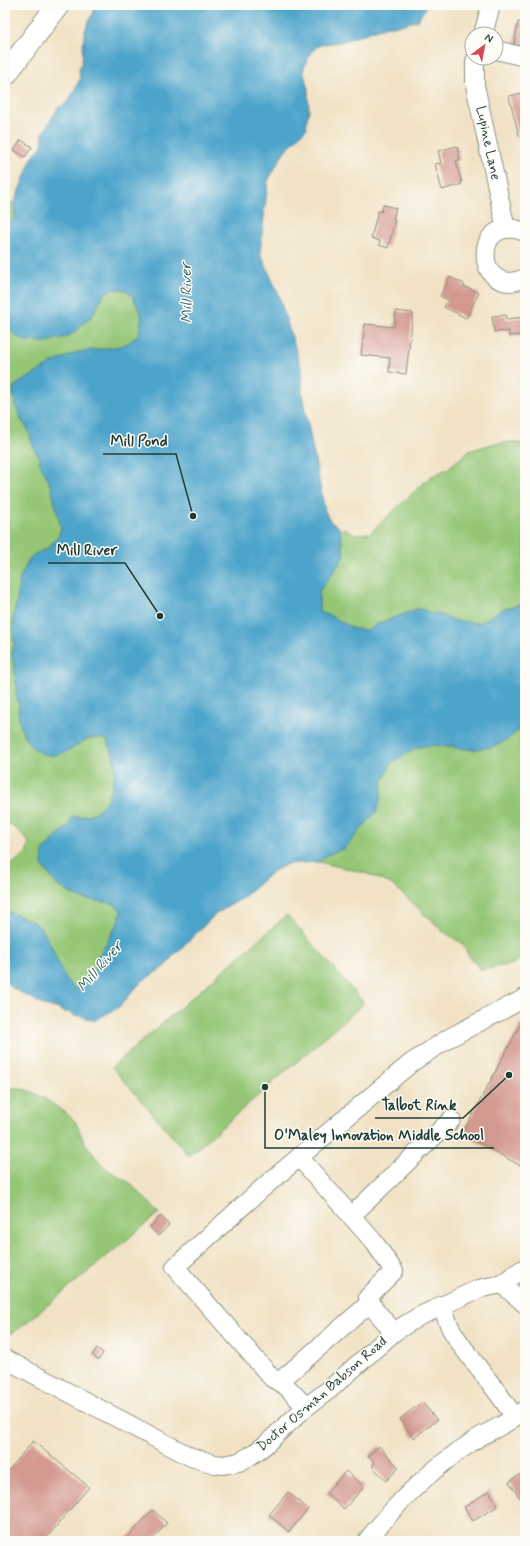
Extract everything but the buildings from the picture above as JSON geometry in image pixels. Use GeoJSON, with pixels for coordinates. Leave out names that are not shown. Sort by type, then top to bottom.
{"type":"FeatureCollection","features":[{"type":"Feature","properties":{"kind":"main road"},"geometry":{"type":"LineString","coordinates":[[5,75],[58,5]]}},
{"type":"Feature","properties":{"kind":"street"},"geometry":{"type":"LineString","coordinates":[[485,26],[491,5]]}},
{"type":"Feature","properties":{"kind":"street"},"geometry":{"type":"LineString","coordinates":[[504,52],[525,57]]}},
{"type":"Feature","properties":{"kind":"street","name":"Lupine Lane"},"geometry":{"type":"LineString","coordinates":[[475,66],[475,85],[506,228]]}},
{"type":"Feature","properties":{"kind":"street"},"geometry":{"type":"LineString","coordinates":[[525,232],[516,228],[506,228],[496,233],[489,240],[485,250],[485,261],[489,270],[497,278],[506,282],[517,282],[525,278]]}},
{"type":"Feature","properties":{"kind":"street"},"geometry":{"type":"LineString","coordinates":[[306,1407],[286,1386],[272,1378],[175,1267],[299,1157],[411,1063],[449,1038],[525,998]]}},
{"type":"Feature","properties":{"kind":"street"},"geometry":{"type":"LineString","coordinates":[[351,1216],[450,1120]]}},
{"type":"Feature","properties":{"kind":"street"},"geometry":{"type":"LineString","coordinates":[[299,1157],[374,1242],[394,1271],[368,1297],[375,1310],[394,1332]]}},
{"type":"Feature","properties":{"kind":"street"},"geometry":{"type":"LineString","coordinates":[[525,1268],[502,1284],[525,1304]]}},
{"type":"Feature","properties":{"kind":"street","name":"Doctor Osman Babson Road"},"geometry":{"type":"LineString","coordinates":[[5,1359],[191,1457],[215,1464],[231,1464],[250,1456],[264,1446],[306,1407],[330,1389],[394,1332],[418,1316],[466,1296],[478,1289],[502,1284]]}},
{"type":"Feature","properties":{"kind":"street"},"geometry":{"type":"LineString","coordinates":[[279,1382],[371,1302]]}},
{"type":"Feature","properties":{"kind":"street"},"geometry":{"type":"LineString","coordinates":[[367,1541],[405,1497],[441,1464],[474,1441],[520,1414],[488,1379],[459,1342],[450,1327],[442,1306]]}},
{"type":"Feature","properties":{"kind":"green space"},"geometry":{"type":"Polygon","coordinates":[[[12,202],[14,203],[15,217],[7,226],[5,247],[5,211],[12,202]]]}},
{"type":"Feature","properties":{"kind":"green space"},"geometry":{"type":"Polygon","coordinates":[[[114,289],[126,290],[133,297],[142,316],[139,334],[127,344],[78,352],[52,363],[13,388],[15,405],[21,420],[28,429],[34,449],[40,458],[50,484],[61,527],[59,535],[48,548],[33,555],[18,588],[13,617],[14,644],[12,654],[19,706],[66,752],[87,739],[104,738],[109,745],[115,765],[113,788],[109,798],[103,806],[96,812],[72,818],[69,826],[57,836],[79,898],[115,904],[121,911],[119,921],[97,959],[93,972],[83,984],[75,989],[68,983],[58,965],[10,912],[5,911],[5,868],[26,853],[29,843],[18,830],[5,822],[5,325],[17,337],[46,342],[66,337],[77,331],[81,325],[91,317],[105,293],[114,289]]]}},
{"type":"Feature","properties":{"kind":"green space"},"geometry":{"type":"Polygon","coordinates":[[[513,442],[525,445],[525,603],[501,610],[480,623],[455,621],[436,613],[431,614],[425,610],[418,609],[377,624],[369,630],[354,629],[331,616],[319,612],[319,591],[344,556],[340,531],[344,528],[355,534],[370,533],[430,477],[447,469],[469,451],[492,444],[513,442]]]}},
{"type":"Feature","properties":{"kind":"green space"},"geometry":{"type":"Polygon","coordinates":[[[525,723],[525,955],[513,964],[481,970],[468,955],[464,945],[441,930],[430,918],[423,914],[422,911],[391,884],[365,873],[319,862],[327,855],[345,848],[378,805],[382,784],[393,761],[411,750],[425,746],[438,745],[445,747],[516,732],[525,723]]]}},
{"type":"Feature","properties":{"kind":"green space"},"geometry":{"type":"Polygon","coordinates":[[[287,915],[364,1003],[189,1156],[112,1067],[287,915]]]}},
{"type":"Feature","properties":{"kind":"green space"},"geometry":{"type":"Polygon","coordinates":[[[10,1088],[21,1088],[34,1093],[66,1113],[75,1121],[85,1143],[98,1160],[107,1169],[130,1183],[159,1213],[20,1328],[5,1336],[5,1090],[10,1088]]]}},
{"type":"Feature","properties":{"kind":"water"},"geometry":{"type":"Polygon","coordinates":[[[97,5],[427,5],[418,20],[397,26],[387,26],[341,42],[324,44],[318,46],[311,52],[303,70],[308,89],[309,110],[306,124],[307,128],[284,152],[268,181],[260,253],[278,293],[302,370],[302,394],[325,511],[331,522],[339,527],[344,556],[319,591],[319,612],[331,616],[354,629],[369,630],[377,624],[418,609],[425,610],[431,614],[436,613],[455,621],[480,623],[501,610],[525,603],[525,723],[510,738],[488,748],[461,749],[450,745],[445,747],[439,745],[418,747],[392,762],[382,783],[381,799],[377,811],[345,848],[327,855],[319,862],[287,864],[271,873],[244,897],[216,914],[173,956],[166,966],[142,981],[119,1007],[94,1021],[81,1016],[75,1016],[69,1012],[63,1012],[57,1008],[47,1007],[14,989],[5,981],[5,911],[32,921],[36,924],[47,938],[63,974],[75,989],[87,981],[93,972],[97,959],[119,921],[121,911],[115,904],[79,898],[68,892],[57,885],[42,865],[43,851],[69,826],[72,817],[93,814],[104,803],[113,785],[115,764],[110,745],[104,738],[88,739],[70,750],[58,754],[43,754],[37,751],[26,740],[20,724],[18,715],[19,703],[16,691],[17,686],[12,654],[14,644],[13,617],[20,578],[33,555],[49,548],[59,535],[61,527],[50,484],[39,461],[40,458],[34,449],[28,429],[21,420],[15,405],[13,387],[52,363],[78,352],[127,344],[139,334],[142,316],[133,297],[126,290],[114,289],[105,293],[91,317],[81,325],[77,331],[66,337],[46,342],[27,341],[17,337],[5,325],[5,247],[7,226],[15,217],[14,203],[31,160],[42,145],[43,133],[58,108],[70,99],[80,79],[79,69],[82,62],[84,34],[97,5]]]}},
{"type":"Feature","properties":{"kind":"place","name":"Mill Pond"},"geometry":{"type":"Point","coordinates":[193,516]}},
{"type":"Feature","properties":{"kind":"place","name":"Mill River"},"geometry":{"type":"Point","coordinates":[160,616]}},
{"type":"Feature","properties":{"kind":"place","name":"Talbot Rink"},"geometry":{"type":"Point","coordinates":[509,1075]}},
{"type":"Feature","properties":{"kind":"place","name":"O'Maley Innovation Middle School"},"geometry":{"type":"Point","coordinates":[265,1087]}}]}
